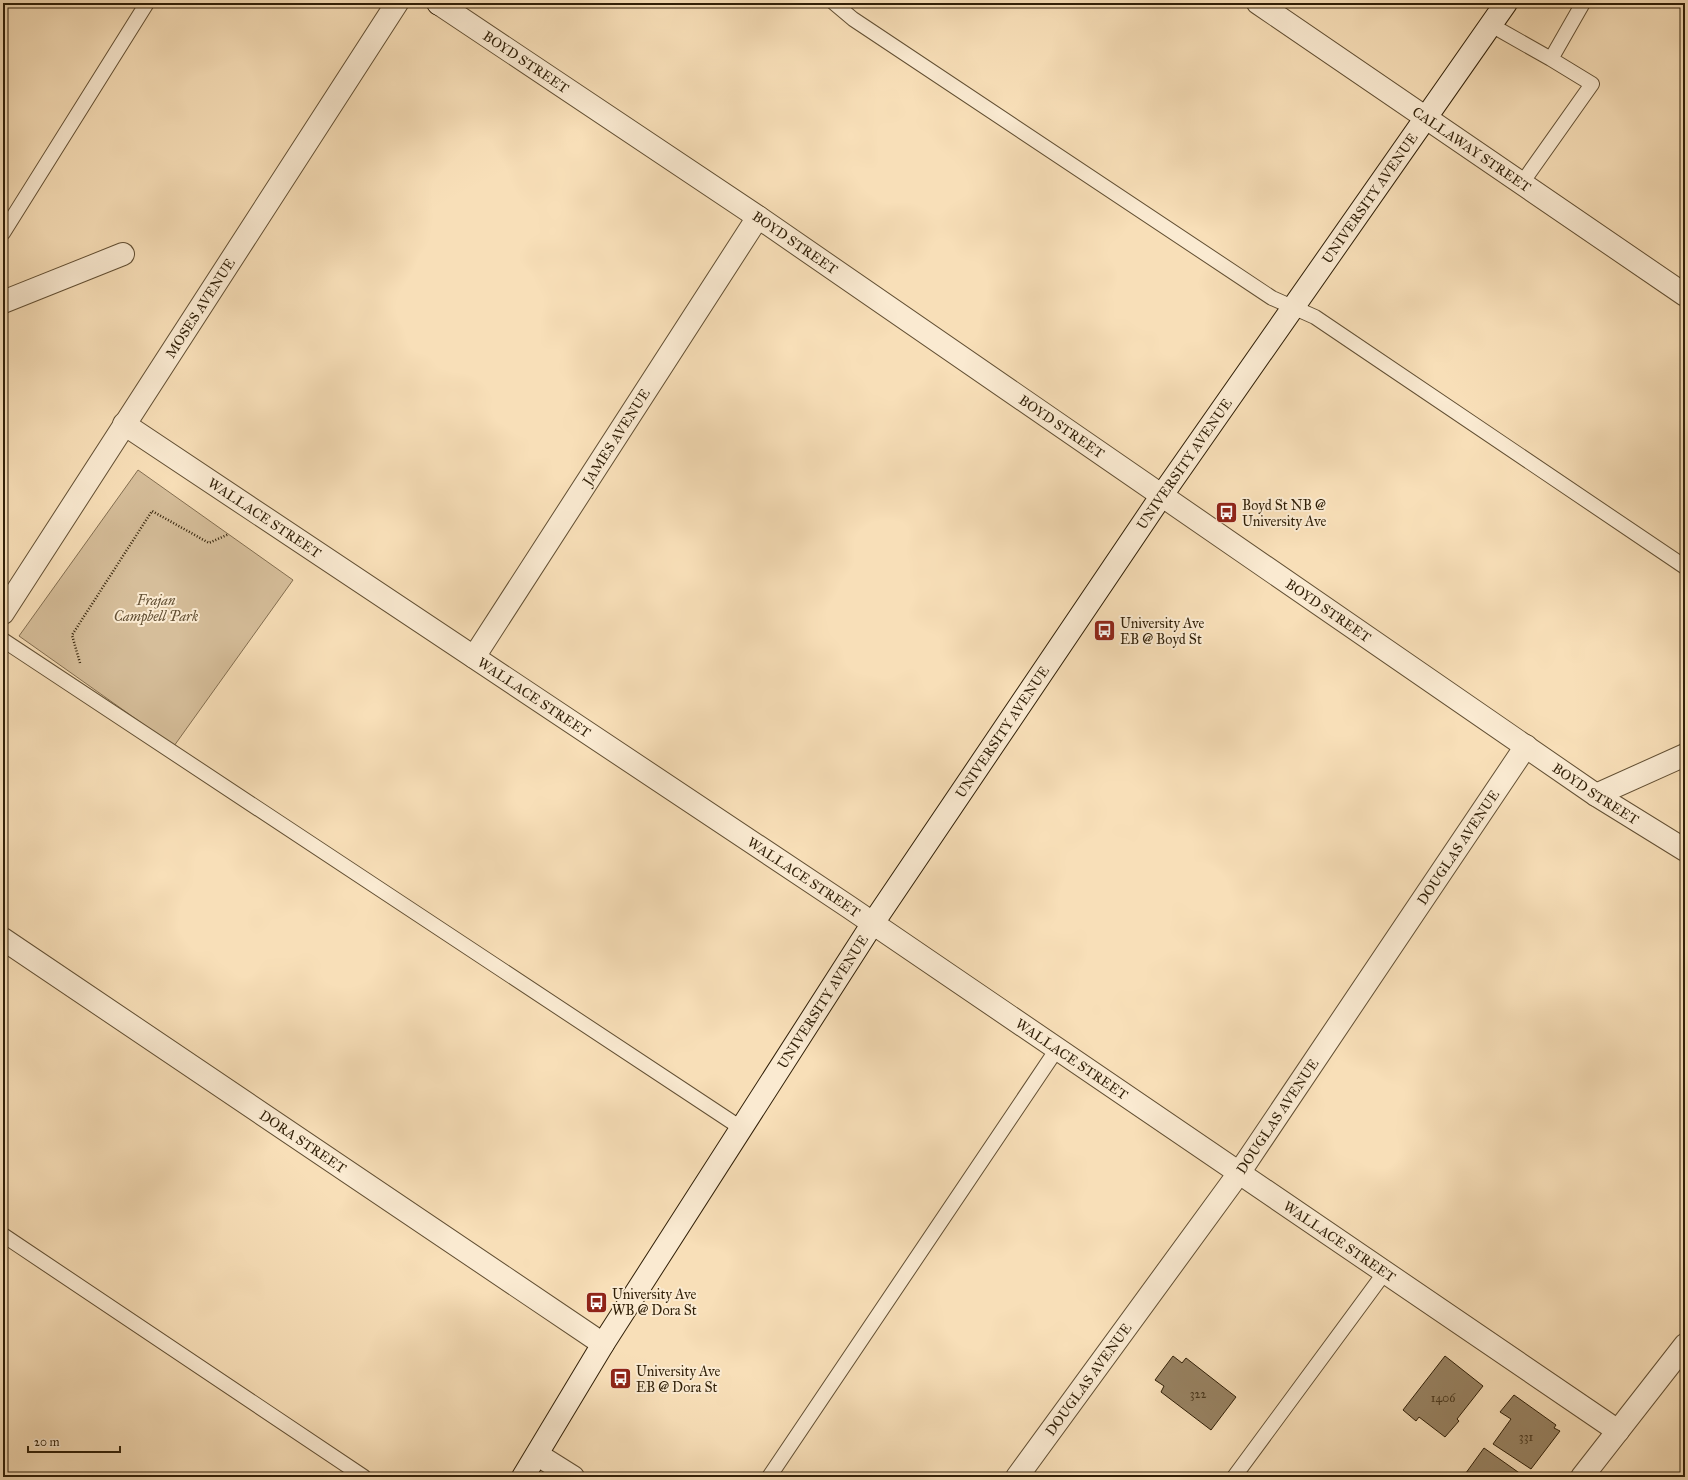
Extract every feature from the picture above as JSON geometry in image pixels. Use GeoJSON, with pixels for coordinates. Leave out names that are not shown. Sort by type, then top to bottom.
{"type":"FeatureCollection","features":[{"type":"Feature","properties":{"kind":"street","name":"MOSES AVENUE"},"geometry":{"type":"LineString","coordinates":[[3,613],[397,3]]}},
{"type":"Feature","properties":{"kind":"street","name":"BOYD STREET"},"geometry":{"type":"LineString","coordinates":[[440,3],[758,217],[1596,795],[1685,850]]}},
{"type":"Feature","properties":{"kind":"street","name":"CALLAWAY STREET"},"geometry":{"type":"LineString","coordinates":[[1258,3],[1685,295]]}},
{"type":"Feature","properties":{"kind":"street","name":"UNIVERSITY AVENUE"},"geometry":{"type":"LineString","coordinates":[[524,1477],[603,1344],[873,923],[1162,496],[1506,3]]}},
{"type":"Feature","properties":{"kind":"street","name":"JAMES AVENUE"},"geometry":{"type":"LineString","coordinates":[[474,657],[758,217]]}},
{"type":"Feature","properties":{"kind":"street"},"geometry":{"type":"LineString","coordinates":[[3,302],[123,254]]}},
{"type":"Feature","properties":{"kind":"street","name":"WALLACE STREET"},"geometry":{"type":"LineString","coordinates":[[124,424],[873,923],[1618,1431]]}},
{"type":"Feature","properties":{"kind":"street","name":"DOUGLAS AVENUE"},"geometry":{"type":"LineString","coordinates":[[1016,1477],[1239,1173],[1526,746]]}},
{"type":"Feature","properties":{"kind":"street"},"geometry":{"type":"LineString","coordinates":[[1596,795],[1685,755]]}},
{"type":"Feature","properties":{"kind":"street","name":"DORA STREET"},"geometry":{"type":"LineString","coordinates":[[3,939],[603,1344]]}},
{"type":"Feature","properties":{"kind":"street"},"geometry":{"type":"LineString","coordinates":[[1582,1477],[1685,1345]]}},
{"type":"Feature","properties":{"kind":"street"},"geometry":{"type":"LineString","coordinates":[[538,1455],[573,1477]]}},
{"type":"Feature","properties":{"kind":"lane"},"geometry":{"type":"LineString","coordinates":[[3,233],[147,3]]}},
{"type":"Feature","properties":{"kind":"lane"},"geometry":{"type":"LineString","coordinates":[[834,3],[853,20],[1272,298],[1315,317],[1685,566]]}},
{"type":"Feature","properties":{"kind":"lane"},"geometry":{"type":"LineString","coordinates":[[1552,59],[1583,3]]}},
{"type":"Feature","properties":{"kind":"lane"},"geometry":{"type":"LineString","coordinates":[[1491,24],[1592,84],[1522,183]]}},
{"type":"Feature","properties":{"kind":"lane"},"geometry":{"type":"LineString","coordinates":[[3,640],[741,1128]]}},
{"type":"Feature","properties":{"kind":"lane"},"geometry":{"type":"LineString","coordinates":[[770,1477],[1057,1049]]}},
{"type":"Feature","properties":{"kind":"lane"},"geometry":{"type":"LineString","coordinates":[[3,1235],[364,1477]]}},
{"type":"Feature","properties":{"kind":"lane"},"geometry":{"type":"LineString","coordinates":[[1234,1477],[1385,1272]]}},
{"type":"Feature","properties":{"kind":"path"},"geometry":{"type":"LineString","coordinates":[[70,684],[81,666],[72,635],[152,511],[209,544],[229,534]]}},
{"type":"Feature","properties":{"kind":"green space","name":"Frajan Campbell Park"},"geometry":{"type":"Polygon","coordinates":[[[138,470],[293,580],[174,746],[19,636],[138,470]]]}},
{"type":"Feature","properties":{"kind":"building"},"geometry":{"type":"Polygon","coordinates":[[[1173,1356],[1182,1363],[1186,1358],[1236,1397],[1211,1430],[1161,1392],[1164,1386],[1155,1380],[1173,1356]]]}},
{"type":"Feature","properties":{"kind":"building"},"geometry":{"type":"Polygon","coordinates":[[[1445,1356],[1483,1386],[1457,1419],[1459,1421],[1445,1437],[1419,1417],[1416,1421],[1403,1410],[1445,1356]]]}},
{"type":"Feature","properties":{"kind":"building"},"geometry":{"type":"Polygon","coordinates":[[[1514,1395],[1556,1425],[1554,1428],[1560,1431],[1531,1469],[1493,1444],[1511,1419],[1500,1412],[1514,1395]]]}},
{"type":"Feature","properties":{"kind":"building"},"geometry":{"type":"Polygon","coordinates":[[[1484,1448],[1525,1477],[1463,1477],[1484,1448]]]}},
{"type":"Feature","properties":{"kind":"place","name":"Boyd St NB @ University Ave"},"geometry":{"type":"Point","coordinates":[1227,513]}},
{"type":"Feature","properties":{"kind":"place","name":"University Ave EB @ Boyd St"},"geometry":{"type":"Point","coordinates":[1104,631]}},
{"type":"Feature","properties":{"kind":"place","name":"University Ave WB @ Dora St"},"geometry":{"type":"Point","coordinates":[596,1302]}},
{"type":"Feature","properties":{"kind":"place","name":"University Ave EB @ Dora St"},"geometry":{"type":"Point","coordinates":[620,1379]}}]}
